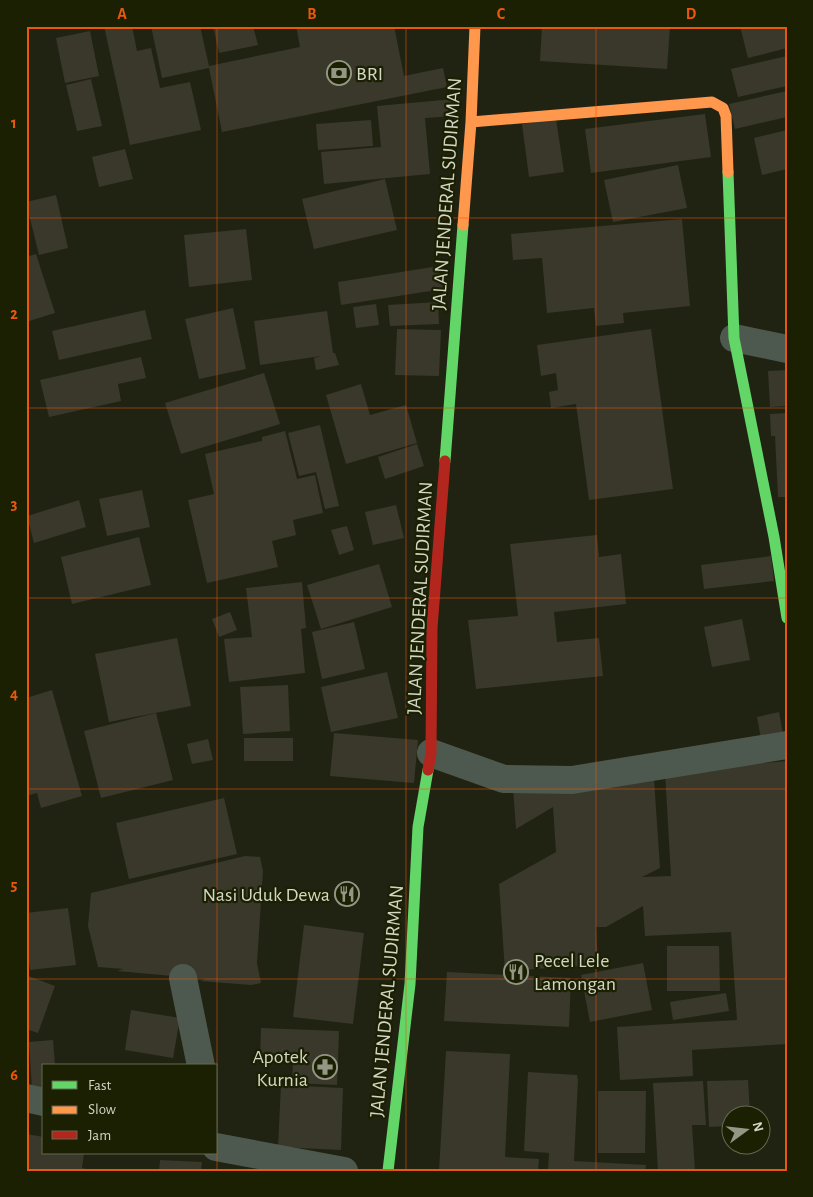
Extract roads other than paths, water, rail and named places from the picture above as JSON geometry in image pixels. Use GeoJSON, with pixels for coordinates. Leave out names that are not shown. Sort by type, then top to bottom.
{"type":"FeatureCollection","features":[{"type":"Feature","properties":{"kind":"main road","name":"JALAN JENDERAL SUDIRMAN"},"geometry":{"type":"LineString","coordinates":[[388,1171],[410,984],[418,827],[431,753],[432,628],[471,122],[475,26]]}},
{"type":"Feature","properties":{"kind":"main road"},"geometry":{"type":"LineString","coordinates":[[471,122],[712,102],[723,108],[726,116],[734,338],[774,537],[787,618]]}},
{"type":"Feature","properties":{"kind":"street"},"geometry":{"type":"LineString","coordinates":[[734,338],[787,349]]}},
{"type":"Feature","properties":{"kind":"street"},"geometry":{"type":"LineString","coordinates":[[431,753],[504,779],[572,780],[787,745]]}},
{"type":"Feature","properties":{"kind":"street"},"geometry":{"type":"LineString","coordinates":[[183,978],[201,1064]]}},
{"type":"Feature","properties":{"kind":"street"},"geometry":{"type":"LineString","coordinates":[[26,1098],[42,1102]]}},
{"type":"Feature","properties":{"kind":"street"},"geometry":{"type":"LineString","coordinates":[[218,1152],[344,1171]]}},
{"type":"Feature","properties":{"kind":"place","name":"BRI"},"geometry":{"type":"Point","coordinates":[339,73]}},
{"type":"Feature","properties":{"kind":"place","name":"Nasi Uduk Dewa"},"geometry":{"type":"Point","coordinates":[347,894]}},
{"type":"Feature","properties":{"kind":"place","name":"Pecel Lele Lamongan"},"geometry":{"type":"Point","coordinates":[516,972]}},
{"type":"Feature","properties":{"kind":"place","name":"Apotek Kurnia"},"geometry":{"type":"Point","coordinates":[325,1067]}}]}
